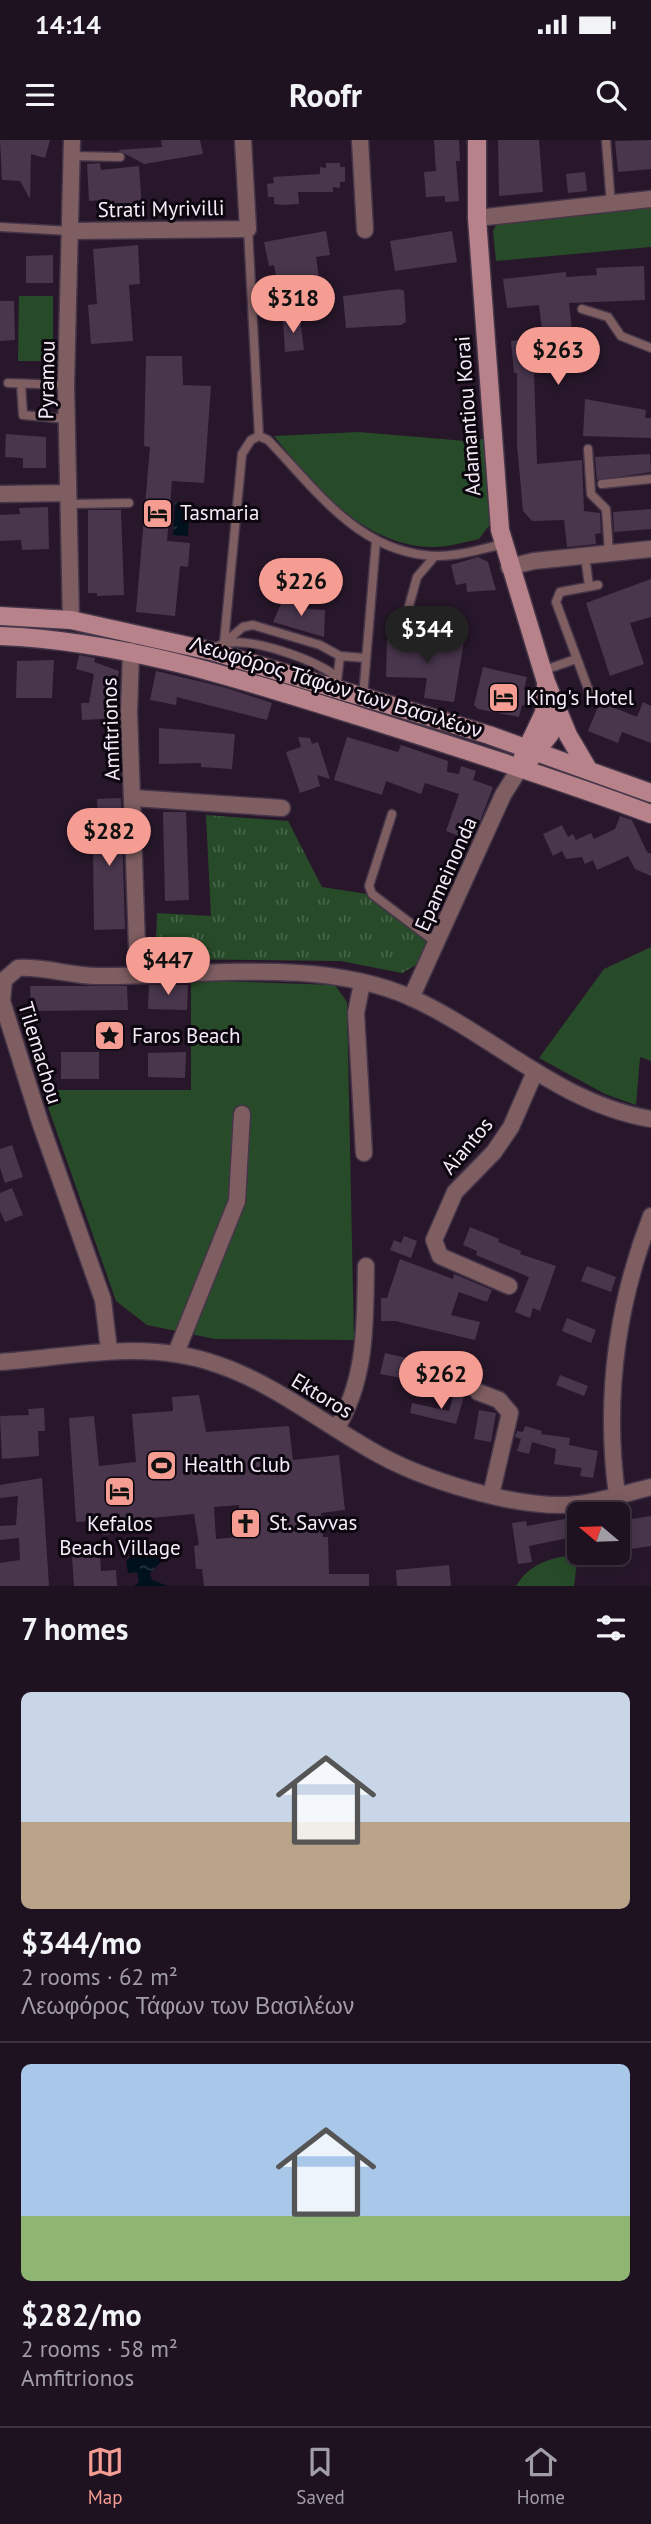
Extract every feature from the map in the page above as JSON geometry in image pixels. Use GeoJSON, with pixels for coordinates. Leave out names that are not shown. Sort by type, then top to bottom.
{"type":"FeatureCollection","features":[{"type":"Feature","properties":{"kind":"main road","name":"Adamantiou Korai"},"geometry":{"type":"LineString","coordinates":[[477,140],[477,218],[503,544],[556,707],[550,734],[532,750],[520,768]]}},
{"type":"Feature","properties":{"kind":"main road","name":"Λεωφόρος Τάφων των Βασιλέων"},"geometry":{"type":"LineString","coordinates":[[0,615],[71,620],[217,647],[337,683],[363,698],[532,750],[651,793]]}},
{"type":"Feature","properties":{"kind":"main road","name":"Λεωφόρος Τάφων των Βασιλέων"},"geometry":{"type":"LineString","coordinates":[[0,636],[131,651],[237,679],[520,768],[651,814]]}},
{"type":"Feature","properties":{"kind":"main road","name":"Adamantiou Korai"},"geometry":{"type":"LineString","coordinates":[[532,750],[544,713],[544,676]]}},
{"type":"Feature","properties":{"kind":"main road"},"geometry":{"type":"LineString","coordinates":[[556,707],[568,735],[588,769]]}},
{"type":"Feature","properties":{"kind":"street","name":"Strati Myrivilli"},"geometry":{"type":"LineString","coordinates":[[71,232],[248,229],[243,140]]}},
{"type":"Feature","properties":{"kind":"street"},"geometry":{"type":"LineString","coordinates":[[360,140],[365,230]]}},
{"type":"Feature","properties":{"kind":"street","name":"Pyramou"},"geometry":{"type":"LineString","coordinates":[[71,620],[66,385],[72,148]]}},
{"type":"Feature","properties":{"kind":"street"},"geometry":{"type":"LineString","coordinates":[[477,218],[651,199]]}},
{"type":"Feature","properties":{"kind":"street"},"geometry":{"type":"LineString","coordinates":[[0,494],[68,499]]}},
{"type":"Feature","properties":{"kind":"street"},"geometry":{"type":"LineString","coordinates":[[509,567],[651,549]]}},
{"type":"Feature","properties":{"kind":"street","name":"Amfitrionos"},"geometry":{"type":"LineString","coordinates":[[131,651],[129,712],[138,975]]}},
{"type":"Feature","properties":{"kind":"street","name":"Epameinonda"},"geometry":{"type":"LineString","coordinates":[[411,998],[438,944],[503,795],[520,768]]}},
{"type":"Feature","properties":{"kind":"street"},"geometry":{"type":"LineString","coordinates":[[134,797],[282,808]]}},
{"type":"Feature","properties":{"kind":"street","name":"Tilemachou"},"geometry":{"type":"LineString","coordinates":[[109,1350],[103,1300],[40,1122],[1,992],[4,980],[18,968],[71,975],[320,975],[362,983],[411,998],[535,1072],[594,1103],[651,1119]]}},
{"type":"Feature","properties":{"kind":"street"},"geometry":{"type":"LineString","coordinates":[[362,983],[356,1013],[365,1153]]}},
{"type":"Feature","properties":{"kind":"street","name":"Aiantos"},"geometry":{"type":"LineString","coordinates":[[509,1286],[440,1256],[434,1240],[455,1192],[494,1152],[511,1127],[535,1072]]}},
{"type":"Feature","properties":{"kind":"street"},"geometry":{"type":"LineString","coordinates":[[176,1353],[237,1201],[242,1114]]}},
{"type":"Feature","properties":{"kind":"street"},"geometry":{"type":"LineString","coordinates":[[617,1495],[610,1425],[614,1356],[623,1304],[651,1216]]}},
{"type":"Feature","properties":{"kind":"street"},"geometry":{"type":"LineString","coordinates":[[336,1429],[351,1401],[365,1343],[366,1266]]}},
{"type":"Feature","properties":{"kind":"street","name":"Ektoros"},"geometry":{"type":"LineString","coordinates":[[0,1362],[109,1350],[176,1353],[244,1374],[382,1456],[455,1486],[491,1495],[568,1504],[651,1487]]}},
{"type":"Feature","properties":{"kind":"street"},"geometry":{"type":"LineString","coordinates":[[478,1392],[499,1400],[510,1413],[491,1495]]}},
{"type":"Feature","properties":{"kind":"lane"},"geometry":{"type":"LineString","coordinates":[[606,140],[611,205]]}},
{"type":"Feature","properties":{"kind":"lane"},"geometry":{"type":"LineString","coordinates":[[72,148],[120,158]]}},
{"type":"Feature","properties":{"kind":"lane"},"geometry":{"type":"LineString","coordinates":[[0,227],[71,232]]}},
{"type":"Feature","properties":{"kind":"lane"},"geometry":{"type":"LineString","coordinates":[[248,229],[258,436]]}},
{"type":"Feature","properties":{"kind":"lane"},"geometry":{"type":"LineString","coordinates":[[582,309],[608,317],[621,336],[651,348]]}},
{"type":"Feature","properties":{"kind":"lane"},"geometry":{"type":"LineString","coordinates":[[8,383],[66,385]]}},
{"type":"Feature","properties":{"kind":"lane"},"geometry":{"type":"LineString","coordinates":[[22,384],[23,415],[67,419]]}},
{"type":"Feature","properties":{"kind":"lane"},"geometry":{"type":"LineString","coordinates":[[258,436],[268,440],[348,522],[376,541],[435,556],[503,544]]}},
{"type":"Feature","properties":{"kind":"lane"},"geometry":{"type":"LineString","coordinates":[[217,647],[242,454],[251,440],[258,436]]}},
{"type":"Feature","properties":{"kind":"lane"},"geometry":{"type":"LineString","coordinates":[[589,449],[591,494],[606,509],[609,553]]}},
{"type":"Feature","properties":{"kind":"lane"},"geometry":{"type":"LineString","coordinates":[[602,484],[651,479]]}},
{"type":"Feature","properties":{"kind":"lane"},"geometry":{"type":"LineString","coordinates":[[68,499],[129,503]]}},
{"type":"Feature","properties":{"kind":"lane"},"geometry":{"type":"LineString","coordinates":[[363,698],[376,541]]}},
{"type":"Feature","properties":{"kind":"lane"},"geometry":{"type":"LineString","coordinates":[[404,624],[416,577],[435,556]]}},
{"type":"Feature","properties":{"kind":"lane"},"geometry":{"type":"LineString","coordinates":[[585,556],[593,585],[560,592],[556,598],[590,694]]}},
{"type":"Feature","properties":{"kind":"lane"},"geometry":{"type":"LineString","coordinates":[[217,647],[243,626],[253,625],[320,645],[340,656],[365,658]]}},
{"type":"Feature","properties":{"kind":"lane"},"geometry":{"type":"LineString","coordinates":[[337,683],[340,656]]}},
{"type":"Feature","properties":{"kind":"lane"},"geometry":{"type":"LineString","coordinates":[[544,676],[576,659]]}},
{"type":"Feature","properties":{"kind":"lane"},"geometry":{"type":"LineString","coordinates":[[392,814],[369,886],[372,894],[438,944]]}},
{"type":"Feature","properties":{"kind":"green space"},"geometry":{"type":"Polygon","coordinates":[[[651,207],[651,247],[496,261],[493,231],[497,223],[651,207]]]}},
{"type":"Feature","properties":{"kind":"green space"},"geometry":{"type":"Polygon","coordinates":[[[19,296],[53,296],[53,361],[18,361],[19,296]]]}},
{"type":"Feature","properties":{"kind":"green space"},"geometry":{"type":"Polygon","coordinates":[[[359,432],[465,441],[483,439],[491,523],[479,539],[431,547],[406,544],[383,536],[362,524],[323,492],[274,436],[359,432]]]}},
{"type":"Feature","properties":{"kind":"green space"},"geometry":{"type":"Polygon","coordinates":[[[206,815],[288,821],[322,887],[380,896],[429,934],[418,964],[402,973],[341,961],[168,959],[156,947],[157,913],[211,916],[206,815]]]}},
{"type":"Feature","properties":{"kind":"green space"},"geometry":{"type":"Polygon","coordinates":[[[651,947],[651,1061],[640,1057],[636,1105],[605,1094],[539,1058],[604,969],[651,947]]]}},
{"type":"Feature","properties":{"kind":"green space"},"geometry":{"type":"Polygon","coordinates":[[[191,980],[335,985],[347,1002],[354,1340],[215,1339],[147,1325],[116,1301],[42,1090],[191,1090],[191,980]]]}},
{"type":"Feature","properties":{"kind":"green space"},"geometry":{"type":"Polygon","coordinates":[[[567,1556],[567,1565],[577,1565],[574,1586],[516,1586],[535,1566],[567,1556]]]}},
{"type":"Feature","properties":{"kind":"water"},"geometry":{"type":"Polygon","coordinates":[[[175,502],[190,503],[188,536],[173,535],[175,502]]]}},
{"type":"Feature","properties":{"kind":"water"},"geometry":{"type":"Polygon","coordinates":[[[146,1552],[164,1559],[150,1573],[152,1580],[168,1586],[134,1586],[139,1582],[137,1572],[128,1573],[126,1561],[136,1553],[146,1552]]]}},
{"type":"Feature","properties":{"kind":"building"},"geometry":{"type":"Polygon","coordinates":[[[0,140],[50,140],[45,158],[31,154],[30,199],[20,181],[2,180],[0,140]]]}},
{"type":"Feature","properties":{"kind":"building"},"geometry":{"type":"Polygon","coordinates":[[[161,140],[200,140],[203,154],[144,164],[118,150],[162,147],[161,140]]]}},
{"type":"Feature","properties":{"kind":"building"},"geometry":{"type":"Polygon","coordinates":[[[434,140],[459,140],[460,161],[456,161],[459,201],[445,202],[445,196],[426,197],[424,172],[436,171],[434,140]]]}},
{"type":"Feature","properties":{"kind":"building"},"geometry":{"type":"Polygon","coordinates":[[[498,140],[539,140],[543,192],[499,196],[498,140]]]}},
{"type":"Feature","properties":{"kind":"building"},"geometry":{"type":"Polygon","coordinates":[[[651,140],[651,169],[618,172],[615,141],[651,140]]]}},
{"type":"Feature","properties":{"kind":"building"},"geometry":{"type":"Polygon","coordinates":[[[100,163],[101,170],[139,166],[142,209],[105,212],[105,200],[89,201],[87,164],[100,163]]]}},
{"type":"Feature","properties":{"kind":"building"},"geometry":{"type":"Polygon","coordinates":[[[326,163],[340,163],[340,167],[345,167],[345,182],[340,182],[340,188],[333,187],[333,192],[298,192],[299,204],[274,204],[274,197],[268,197],[267,184],[274,183],[273,177],[320,174],[320,167],[326,168],[326,163]]]}},
{"type":"Feature","properties":{"kind":"building"},"geometry":{"type":"Polygon","coordinates":[[[585,172],[587,191],[568,193],[566,174],[585,172]]]}},
{"type":"Feature","properties":{"kind":"building"},"geometry":{"type":"Polygon","coordinates":[[[326,231],[330,255],[316,257],[320,285],[279,292],[274,265],[269,266],[264,242],[326,231]]]}},
{"type":"Feature","properties":{"kind":"building"},"geometry":{"type":"Polygon","coordinates":[[[452,231],[457,262],[395,271],[390,241],[452,231]]]}},
{"type":"Feature","properties":{"kind":"building"},"geometry":{"type":"Polygon","coordinates":[[[138,245],[140,284],[129,285],[133,341],[91,344],[88,305],[97,304],[93,249],[138,245]]]}},
{"type":"Feature","properties":{"kind":"building"},"geometry":{"type":"Polygon","coordinates":[[[53,255],[53,283],[26,283],[26,256],[53,255]]]}},
{"type":"Feature","properties":{"kind":"building"},"geometry":{"type":"Polygon","coordinates":[[[644,266],[645,300],[569,303],[576,366],[534,371],[537,464],[582,460],[584,511],[600,513],[601,533],[595,534],[596,544],[567,547],[564,520],[532,521],[523,511],[517,444],[517,373],[514,373],[511,341],[543,337],[539,305],[507,308],[503,279],[566,272],[566,277],[597,275],[596,268],[644,266]]]}},
{"type":"Feature","properties":{"kind":"building"},"geometry":{"type":"Polygon","coordinates":[[[399,289],[404,291],[406,322],[401,325],[346,328],[343,296],[399,289]]]}},
{"type":"Feature","properties":{"kind":"building"},"geometry":{"type":"Polygon","coordinates":[[[0,301],[14,301],[15,340],[0,341],[0,301]]]}},
{"type":"Feature","properties":{"kind":"building"},"geometry":{"type":"Polygon","coordinates":[[[300,318],[304,350],[285,352],[283,320],[300,318]]]}},
{"type":"Feature","properties":{"kind":"building"},"geometry":{"type":"Polygon","coordinates":[[[146,356],[182,356],[183,385],[211,386],[204,483],[172,481],[167,541],[190,543],[188,567],[180,566],[175,616],[136,612],[150,447],[144,446],[146,356]]]}},
{"type":"Feature","properties":{"kind":"building"},"geometry":{"type":"Polygon","coordinates":[[[585,399],[646,410],[645,418],[651,418],[651,438],[583,436],[585,399]]]}},
{"type":"Feature","properties":{"kind":"building"},"geometry":{"type":"Polygon","coordinates":[[[6,434],[46,437],[46,468],[23,468],[23,458],[5,457],[6,434]]]}},
{"type":"Feature","properties":{"kind":"building"},"geometry":{"type":"Polygon","coordinates":[[[650,454],[651,472],[597,480],[595,457],[650,454]]]}},
{"type":"Feature","properties":{"kind":"building"},"geometry":{"type":"Polygon","coordinates":[[[48,507],[49,549],[22,550],[21,540],[0,541],[0,515],[20,514],[19,508],[48,507]]]}},
{"type":"Feature","properties":{"kind":"building"},"geometry":{"type":"Polygon","coordinates":[[[651,509],[651,529],[614,532],[613,512],[651,509]]]}},
{"type":"Feature","properties":{"kind":"building"},"geometry":{"type":"Polygon","coordinates":[[[88,510],[121,510],[124,595],[97,596],[97,593],[88,593],[88,510]]]}},
{"type":"Feature","properties":{"kind":"building"},"geometry":{"type":"Polygon","coordinates":[[[478,557],[488,562],[496,590],[467,592],[466,583],[456,585],[451,565],[478,557]]]}},
{"type":"Feature","properties":{"kind":"building"},"geometry":{"type":"Polygon","coordinates":[[[651,579],[651,617],[630,623],[644,664],[610,676],[586,603],[651,579]]]}},
{"type":"Feature","properties":{"kind":"building"},"geometry":{"type":"Polygon","coordinates":[[[284,597],[300,601],[298,608],[325,610],[324,637],[273,622],[284,597]]]}},
{"type":"Feature","properties":{"kind":"building"},"geometry":{"type":"Polygon","coordinates":[[[387,639],[411,640],[410,644],[441,647],[442,640],[464,641],[454,702],[424,698],[427,678],[386,677],[387,639]]]}},
{"type":"Feature","properties":{"kind":"building"},"geometry":{"type":"Polygon","coordinates":[[[79,655],[95,658],[94,662],[119,671],[113,702],[119,702],[119,718],[82,720],[81,703],[89,703],[94,674],[76,669],[79,655]]]}},
{"type":"Feature","properties":{"kind":"building"},"geometry":{"type":"Polygon","coordinates":[[[54,660],[52,698],[16,698],[17,661],[54,660]]]}},
{"type":"Feature","properties":{"kind":"building","name":"King's Hotel"},"geometry":{"type":"Polygon","coordinates":[[[483,667],[527,677],[524,689],[531,691],[528,706],[522,705],[519,717],[478,709],[474,705],[483,667]]]}},
{"type":"Feature","properties":{"kind":"building"},"geometry":{"type":"Polygon","coordinates":[[[156,671],[223,687],[272,703],[267,720],[177,697],[176,705],[150,700],[156,671]]]}},
{"type":"Feature","properties":{"kind":"building"},"geometry":{"type":"Polygon","coordinates":[[[600,702],[637,717],[643,702],[651,706],[651,743],[622,732],[618,743],[588,731],[600,702]]]}},
{"type":"Feature","properties":{"kind":"building"},"geometry":{"type":"Polygon","coordinates":[[[159,728],[235,734],[232,769],[201,767],[201,763],[159,764],[159,728]]]}},
{"type":"Feature","properties":{"kind":"building"},"geometry":{"type":"Polygon","coordinates":[[[298,737],[310,738],[312,744],[318,742],[330,779],[317,775],[320,786],[300,793],[286,752],[301,747],[298,737]]]}},
{"type":"Feature","properties":{"kind":"building"},"geometry":{"type":"Polygon","coordinates":[[[347,737],[398,752],[401,745],[448,761],[447,772],[459,774],[461,766],[476,771],[473,780],[493,787],[480,821],[471,818],[464,838],[446,831],[459,794],[425,783],[421,794],[386,781],[382,795],[334,780],[347,737]]]}},
{"type":"Feature","properties":{"kind":"building"},"geometry":{"type":"Polygon","coordinates":[[[121,798],[125,929],[94,930],[93,848],[99,848],[97,799],[121,798]]]}},
{"type":"Feature","properties":{"kind":"building"},"geometry":{"type":"Polygon","coordinates":[[[163,812],[186,812],[189,900],[165,901],[163,812]]]}},
{"type":"Feature","properties":{"kind":"building"},"geometry":{"type":"Polygon","coordinates":[[[620,816],[632,820],[647,852],[651,854],[651,876],[635,869],[628,856],[597,870],[593,860],[585,864],[582,857],[566,859],[562,851],[553,856],[543,834],[562,825],[568,837],[573,834],[576,840],[591,833],[594,839],[615,829],[620,816]]]}},
{"type":"Feature","properties":{"kind":"building"},"geometry":{"type":"Polygon","coordinates":[[[149,985],[188,985],[187,1010],[148,1009],[149,985]]]}},
{"type":"Feature","properties":{"kind":"building"},"geometry":{"type":"Polygon","coordinates":[[[30,986],[127,986],[128,1010],[31,1011],[30,986]]]}},
{"type":"Feature","properties":{"kind":"building"},"geometry":{"type":"Polygon","coordinates":[[[61,1052],[99,1052],[99,1079],[61,1079],[61,1052]]]}},
{"type":"Feature","properties":{"kind":"building"},"geometry":{"type":"Polygon","coordinates":[[[186,1052],[185,1078],[148,1077],[148,1053],[186,1052]]]}},
{"type":"Feature","properties":{"kind":"building"},"geometry":{"type":"Polygon","coordinates":[[[12,1145],[23,1177],[5,1183],[0,1168],[0,1149],[12,1145]]]}},
{"type":"Feature","properties":{"kind":"building"},"geometry":{"type":"Polygon","coordinates":[[[12,1188],[23,1215],[5,1222],[0,1211],[0,1193],[12,1188]]]}},
{"type":"Feature","properties":{"kind":"building"},"geometry":{"type":"Polygon","coordinates":[[[470,1227],[499,1239],[498,1242],[521,1251],[520,1254],[556,1266],[540,1311],[533,1308],[530,1318],[515,1312],[529,1277],[476,1255],[477,1251],[463,1245],[470,1227]]]}},
{"type":"Feature","properties":{"kind":"building"},"geometry":{"type":"Polygon","coordinates":[[[404,1236],[417,1241],[411,1258],[390,1250],[394,1240],[401,1243],[404,1236]]]}},
{"type":"Feature","properties":{"kind":"building"},"geometry":{"type":"Polygon","coordinates":[[[400,1259],[453,1279],[454,1274],[492,1290],[487,1302],[459,1292],[451,1315],[480,1322],[475,1340],[395,1321],[381,1321],[381,1298],[387,1298],[400,1259]]]}},
{"type":"Feature","properties":{"kind":"building"},"geometry":{"type":"Polygon","coordinates":[[[587,1266],[616,1277],[611,1292],[581,1281],[587,1266]]]}},
{"type":"Feature","properties":{"kind":"building"},"geometry":{"type":"Polygon","coordinates":[[[567,1318],[596,1330],[591,1343],[562,1331],[567,1318]]]}},
{"type":"Feature","properties":{"kind":"building"},"geometry":{"type":"Polygon","coordinates":[[[385,1353],[427,1363],[429,1356],[442,1359],[440,1376],[415,1371],[412,1380],[380,1374],[385,1353]]]}},
{"type":"Feature","properties":{"kind":"building"},"geometry":{"type":"Polygon","coordinates":[[[560,1375],[588,1386],[584,1396],[556,1385],[560,1375]]]}},
{"type":"Feature","properties":{"kind":"building"},"geometry":{"type":"Polygon","coordinates":[[[454,1393],[464,1396],[456,1424],[410,1413],[412,1403],[449,1411],[454,1393]]]}},
{"type":"Feature","properties":{"kind":"building"},"geometry":{"type":"Polygon","coordinates":[[[199,1395],[206,1432],[289,1426],[293,1460],[339,1455],[345,1510],[321,1513],[323,1537],[328,1537],[329,1574],[369,1574],[369,1586],[204,1586],[202,1569],[196,1569],[194,1546],[199,1545],[194,1514],[138,1519],[139,1531],[103,1535],[102,1520],[76,1522],[69,1418],[94,1416],[99,1466],[136,1462],[132,1414],[173,1411],[172,1397],[199,1395]],[[239,1505],[214,1507],[216,1539],[239,1537],[239,1505]]]}},
{"type":"Feature","properties":{"kind":"building"},"geometry":{"type":"Polygon","coordinates":[[[44,1408],[45,1431],[38,1431],[39,1456],[2,1459],[0,1416],[29,1415],[28,1409],[44,1408]]]}},
{"type":"Feature","properties":{"kind":"building"},"geometry":{"type":"Polygon","coordinates":[[[479,1410],[496,1413],[491,1442],[474,1439],[479,1410]]]}},
{"type":"Feature","properties":{"kind":"building"},"geometry":{"type":"Polygon","coordinates":[[[525,1426],[542,1431],[541,1434],[570,1438],[569,1445],[598,1451],[593,1478],[580,1476],[582,1468],[554,1464],[556,1449],[532,1442],[529,1454],[517,1451],[521,1439],[515,1437],[517,1431],[523,1432],[525,1426]]]}},
{"type":"Feature","properties":{"kind":"building"},"geometry":{"type":"Polygon","coordinates":[[[42,1478],[49,1586],[0,1586],[0,1563],[20,1560],[19,1538],[0,1540],[0,1526],[16,1525],[18,1496],[0,1498],[0,1485],[42,1478]]]}},
{"type":"Feature","properties":{"kind":"building"},"geometry":{"type":"Polygon","coordinates":[[[651,1516],[651,1546],[630,1549],[630,1519],[651,1516]]]}},
{"type":"Feature","properties":{"kind":"building"},"geometry":{"type":"Polygon","coordinates":[[[567,1519],[567,1538],[529,1546],[532,1562],[518,1564],[512,1523],[526,1521],[527,1526],[567,1519]]]}},
{"type":"Feature","properties":{"kind":"building"},"geometry":{"type":"Polygon","coordinates":[[[100,1554],[101,1571],[116,1570],[117,1586],[74,1586],[72,1556],[100,1554]]]}},
{"type":"Feature","properties":{"kind":"building"},"geometry":{"type":"Polygon","coordinates":[[[449,1565],[451,1586],[397,1586],[396,1570],[449,1565]]]}},
{"type":"Feature","properties":{"kind":"place","name":"Tasmaria"},"geometry":{"type":"Point","coordinates":[157,513]}},
{"type":"Feature","properties":{"kind":"place","name":"King's Hotel"},"geometry":{"type":"Point","coordinates":[503,698]}},
{"type":"Feature","properties":{"kind":"place","name":"Faros Beach"},"geometry":{"type":"Point","coordinates":[109,1036]}},
{"type":"Feature","properties":{"kind":"place","name":"Health Club"},"geometry":{"type":"Point","coordinates":[161,1465]}},
{"type":"Feature","properties":{"kind":"place","name":"Kefalos Beach Village"},"geometry":{"type":"Point","coordinates":[120,1492]}},
{"type":"Feature","properties":{"kind":"place","name":"St. Savvas"},"geometry":{"type":"Point","coordinates":[246,1523]}}]}
